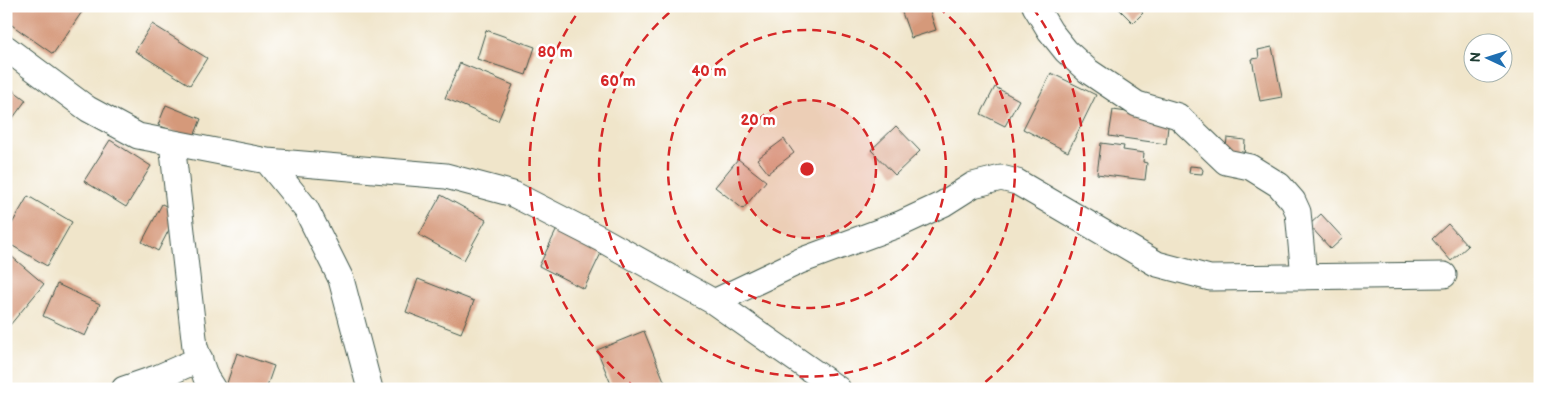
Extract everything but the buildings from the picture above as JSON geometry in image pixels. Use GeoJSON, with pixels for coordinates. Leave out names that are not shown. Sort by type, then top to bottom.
{"type":"FeatureCollection","features":[{"type":"Feature","properties":{"kind":"street"},"geometry":{"type":"LineString","coordinates":[[1035,6],[1050,32],[1066,51],[1088,71],[1137,104],[1178,116],[1226,162],[1250,167],[1279,185],[1293,201],[1298,212],[1304,277]]}},
{"type":"Feature","properties":{"kind":"street"},"geometry":{"type":"LineString","coordinates":[[6,48],[88,109],[138,136],[267,161],[446,176],[513,194],[601,239],[714,302],[838,389]]}},
{"type":"Feature","properties":{"kind":"street"},"geometry":{"type":"LineString","coordinates":[[172,143],[194,338],[206,378],[213,389]]}},
{"type":"Feature","properties":{"kind":"street"},"geometry":{"type":"LineString","coordinates":[[267,161],[306,209],[342,279],[370,389]]}},
{"type":"Feature","properties":{"kind":"street"},"geometry":{"type":"LineString","coordinates":[[714,302],[800,261],[900,224],[943,204],[973,185],[1001,178],[1017,182],[1139,255],[1179,271],[1210,278],[1444,275]]}},
{"type":"Feature","properties":{"kind":"street"},"geometry":{"type":"LineString","coordinates":[[124,389],[159,377],[200,359]]}}]}
